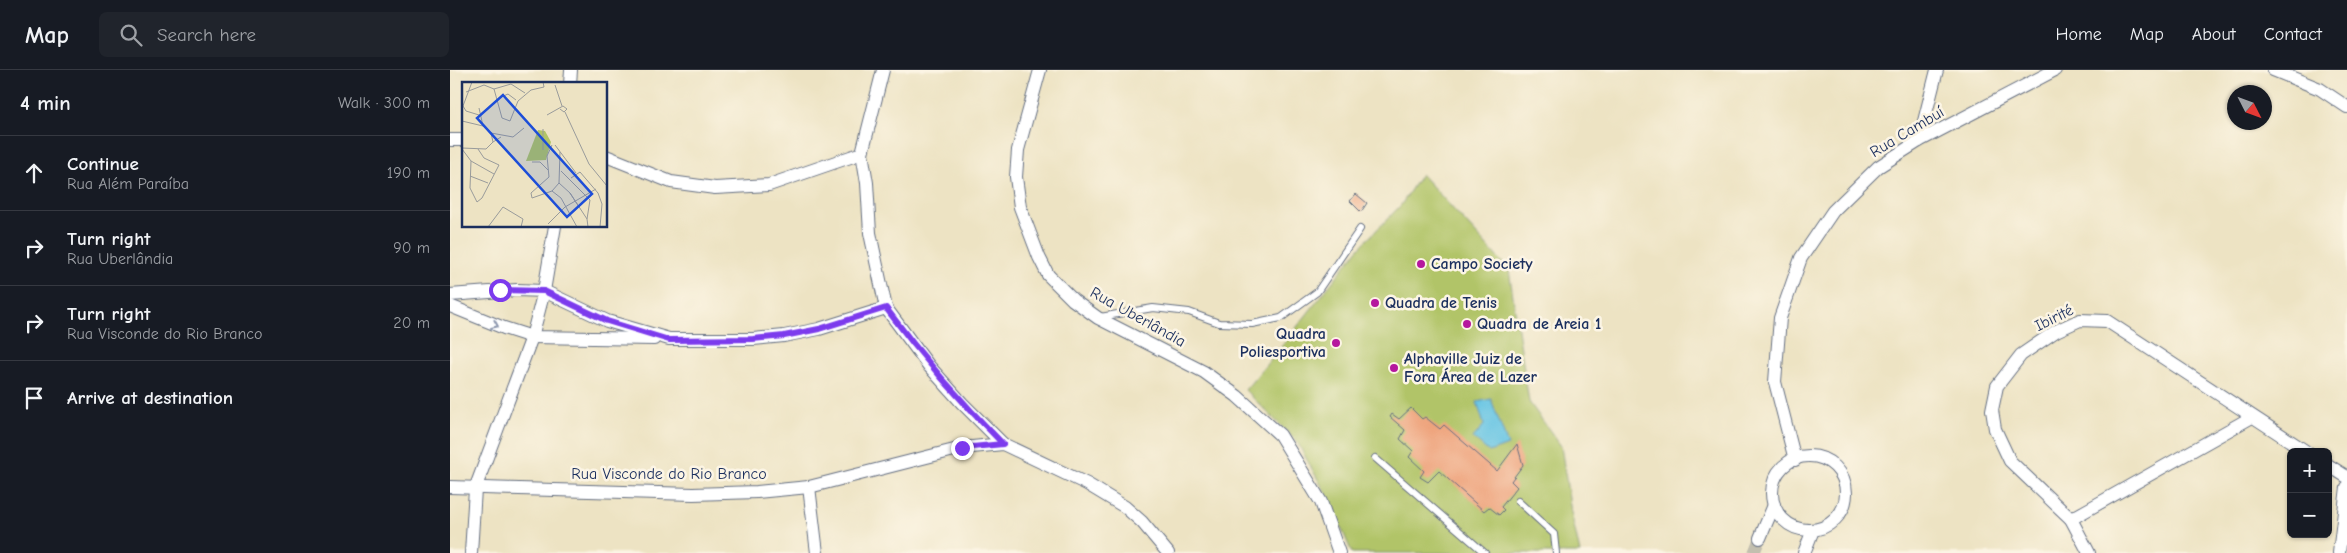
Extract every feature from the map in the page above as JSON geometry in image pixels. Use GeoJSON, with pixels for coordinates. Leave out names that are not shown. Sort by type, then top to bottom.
{"type":"FeatureCollection","features":[{"type":"Feature","properties":{"kind":"street"},"geometry":{"type":"LineString","coordinates":[[883,70],[862,153],[867,182],[870,233],[886,308],[936,373],[962,403],[1003,444],[1087,484],[1125,507],[1142,522],[1168,553]]}},
{"type":"Feature","properties":{"kind":"street","name":"Rua Uberlândia"},"geometry":{"type":"LineString","coordinates":[[1040,70],[1018,150],[1016,178],[1020,207],[1048,275],[1073,300],[1098,318],[1204,372],[1237,396],[1280,435],[1321,502],[1338,553]]}},
{"type":"Feature","properties":{"kind":"street"},"geometry":{"type":"LineString","coordinates":[[1919,141],[1937,70]]}},
{"type":"Feature","properties":{"kind":"street","name":"Rua Cambuí"},"geometry":{"type":"LineString","coordinates":[[1795,460],[1775,382],[1780,318],[1801,258],[1833,210],[1878,167],[1919,141],[2051,70]]}},
{"type":"Feature","properties":{"kind":"street"},"geometry":{"type":"LineString","coordinates":[[2273,70],[2320,90],[2347,106]]}},
{"type":"Feature","properties":{"kind":"street"},"geometry":{"type":"LineString","coordinates":[[608,157],[671,182],[716,188],[769,185],[862,153]]}},
{"type":"Feature","properties":{"kind":"street"},"geometry":{"type":"LineString","coordinates":[[471,553],[475,489],[532,336],[544,291],[555,228]]}},
{"type":"Feature","properties":{"kind":"street"},"geometry":{"type":"LineString","coordinates":[[669,340],[607,321],[544,291],[517,290],[455,295],[454,308],[504,328],[532,336],[605,339],[669,340],[753,339],[784,336],[819,329],[886,308]]}},
{"type":"Feature","properties":{"kind":"street","name":"Ibirité"},"geometry":{"type":"LineString","coordinates":[[2089,553],[2071,519],[2010,461],[1995,429],[1992,410],[1998,386],[2020,355],[2056,331],[2080,320],[2107,322],[2301,448]]}},
{"type":"Feature","properties":{"kind":"street"},"geometry":{"type":"LineString","coordinates":[[605,339],[607,321]]}},
{"type":"Feature","properties":{"kind":"street"},"geometry":{"type":"LineString","coordinates":[[2071,519],[2252,417]]}},
{"type":"Feature","properties":{"kind":"street","name":"Rua Visconde do Rio Branco"},"geometry":{"type":"LineString","coordinates":[[450,487],[693,494],[757,492],[809,487],[962,448],[1003,444]]}},
{"type":"Feature","properties":{"kind":"street"},"geometry":{"type":"LineString","coordinates":[[1814,457],[1826,460],[1842,476],[1846,488],[1844,505],[1834,520],[1824,527],[1813,530],[1800,529],[1789,525],[1780,516],[1774,505],[1772,493],[1774,481],[1781,470],[1795,460],[1814,457]]}},
{"type":"Feature","properties":{"kind":"street"},"geometry":{"type":"LineString","coordinates":[[2332,468],[2347,477]]}},
{"type":"Feature","properties":{"kind":"street"},"geometry":{"type":"LineString","coordinates":[[809,487],[817,553]]}},
{"type":"Feature","properties":{"kind":"street"},"geometry":{"type":"LineString","coordinates":[[2338,552],[2347,487]]}},
{"type":"Feature","properties":{"kind":"street"},"geometry":{"type":"LineString","coordinates":[[1760,538],[1774,505]]}},
{"type":"Feature","properties":{"kind":"street"},"geometry":{"type":"LineString","coordinates":[[1804,553],[1813,530]]}},
{"type":"Feature","properties":{"kind":"lane"},"geometry":{"type":"LineString","coordinates":[[1098,318],[1153,308],[1189,312],[1219,322],[1252,324],[1281,318],[1316,292],[1360,229]]}},
{"type":"Feature","properties":{"kind":"lane"},"geometry":{"type":"LineString","coordinates":[[1375,458],[1485,553]]}},
{"type":"Feature","properties":{"kind":"lane"},"geometry":{"type":"LineString","coordinates":[[1518,501],[1554,534],[1556,553]]}},
{"type":"Feature","properties":{"kind":"green space","name":"Alphaville Juiz de Fora Área de Lazer"},"geometry":{"type":"Polygon","coordinates":[[[1421,174],[1509,270],[1529,402],[1561,446],[1571,512],[1580,553],[1352,553],[1331,503],[1297,442],[1245,390],[1359,248],[1401,205],[1421,174]]]}},
{"type":"Feature","properties":{"kind":"water"},"geometry":{"type":"Polygon","coordinates":[[[1491,399],[1508,445],[1489,452],[1473,438],[1484,425],[1477,402],[1491,399]]]}},
{"type":"Feature","properties":{"kind":"building"},"geometry":{"type":"Polygon","coordinates":[[[1356,194],[1367,203],[1361,212],[1350,201],[1356,194]]]}},
{"type":"Feature","properties":{"kind":"building"},"geometry":{"type":"Polygon","coordinates":[[[1411,408],[1422,419],[1425,417],[1440,429],[1444,425],[1497,471],[1517,444],[1523,465],[1511,481],[1517,487],[1501,507],[1504,510],[1499,515],[1489,507],[1484,511],[1439,471],[1428,482],[1420,477],[1424,471],[1409,457],[1413,451],[1400,439],[1405,430],[1390,417],[1392,414],[1399,419],[1411,408]]]}},
{"type":"Feature","properties":{"kind":"tunnel"},"geometry":{"type":"LineString","coordinates":[[1754,553],[1760,538]]}},
{"type":"Feature","properties":{"kind":"place","name":"Campo Society"},"geometry":{"type":"Point","coordinates":[1421,264]}},
{"type":"Feature","properties":{"kind":"place","name":"Quadra de Tenis"},"geometry":{"type":"Point","coordinates":[1375,303]}},
{"type":"Feature","properties":{"kind":"place","name":"Quadra de Areia 1"},"geometry":{"type":"Point","coordinates":[1467,324]}},
{"type":"Feature","properties":{"kind":"place","name":"Quadra Poliesportiva"},"geometry":{"type":"Point","coordinates":[1336,343]}},
{"type":"Feature","properties":{"kind":"place","name":"Alphaville Juiz de Fora Área de Lazer"},"geometry":{"type":"Point","coordinates":[1394,368]}},
{"type":"Feature","properties":{"kind":"route"},"geometry":{"type":"LineString","coordinates":[[500,290],[544,291],[607,321],[669,340],[753,339],[784,336],[819,329],[886,308],[929,366],[962,403],[1003,444],[962,448]]}}]}
